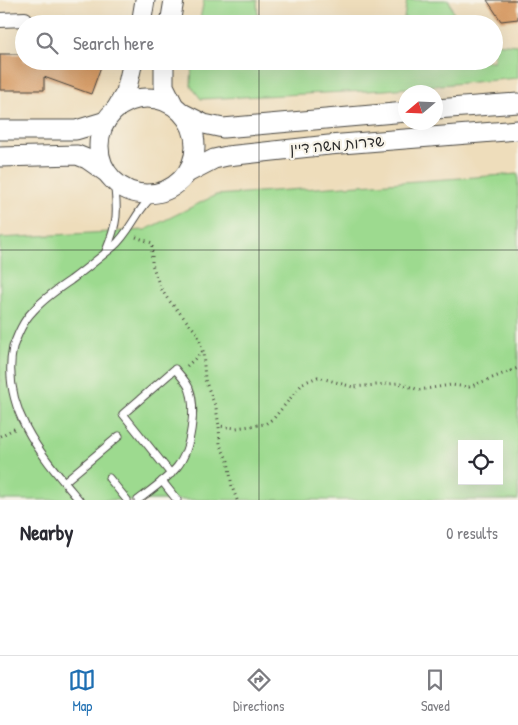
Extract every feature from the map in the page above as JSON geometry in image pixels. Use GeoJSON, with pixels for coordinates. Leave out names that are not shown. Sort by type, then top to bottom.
{"type":"FeatureCollection","features":[{"type":"Feature","properties":{"kind":"main road"},"geometry":{"type":"LineString","coordinates":[[143,15],[146,0]]}},
{"type":"Feature","properties":{"kind":"main road"},"geometry":{"type":"LineString","coordinates":[[172,15],[174,0]]}},
{"type":"Feature","properties":{"kind":"main road"},"geometry":{"type":"LineString","coordinates":[[111,177],[101,160],[99,147],[101,133],[126,92],[131,70]]}},
{"type":"Feature","properties":{"kind":"main road"},"geometry":{"type":"LineString","coordinates":[[0,157],[77,155],[87,159],[128,191],[155,194],[169,190],[189,172],[195,157],[196,142],[192,128],[164,86],[164,70]]}},
{"type":"Feature","properties":{"kind":"main road"},"geometry":{"type":"LineString","coordinates":[[0,130],[76,130],[111,115],[129,101],[143,98],[159,99],[178,109]]}},
{"type":"Feature","properties":{"kind":"main road"},"geometry":{"type":"LineString","coordinates":[[443,108],[518,103]]}},
{"type":"Feature","properties":{"kind":"main road","name":"שדרות משה דיין"},"geometry":{"type":"LineString","coordinates":[[178,109],[204,124],[223,128],[398,113]]}},
{"type":"Feature","properties":{"kind":"main road","name":"שדרות משה דיין"},"geometry":{"type":"LineString","coordinates":[[189,172],[214,159],[226,156],[329,145],[518,130]]}},
{"type":"Feature","properties":{"kind":"street"},"geometry":{"type":"LineString","coordinates":[[0,20],[15,20]]}},
{"type":"Feature","properties":{"kind":"lane"},"geometry":{"type":"LineString","coordinates":[[106,252],[115,230],[118,210],[111,177]]}},
{"type":"Feature","properties":{"kind":"lane"},"geometry":{"type":"LineString","coordinates":[[79,500],[21,425],[15,411],[9,382],[12,351],[22,325],[31,312],[126,234],[145,202],[155,194]]}},
{"type":"Feature","properties":{"kind":"lane"},"geometry":{"type":"LineString","coordinates":[[138,500],[171,474],[178,466],[189,443],[192,399],[189,389],[175,369],[123,414],[171,474]]}},
{"type":"Feature","properties":{"kind":"lane"},"geometry":{"type":"LineString","coordinates":[[64,482],[119,436]]}},
{"type":"Feature","properties":{"kind":"lane"},"geometry":{"type":"LineString","coordinates":[[109,478],[127,500]]}},
{"type":"Feature","properties":{"kind":"lane"},"geometry":{"type":"LineString","coordinates":[[162,481],[177,500]]}},
{"type":"Feature","properties":{"kind":"path"},"geometry":{"type":"LineString","coordinates":[[126,234],[152,242],[152,264],[160,287],[197,333],[204,350],[205,380],[216,408],[220,426],[220,444],[228,461],[232,487],[237,500]]}},
{"type":"Feature","properties":{"kind":"path"},"geometry":{"type":"LineString","coordinates":[[179,373],[204,350]]}},
{"type":"Feature","properties":{"kind":"path"},"geometry":{"type":"LineString","coordinates":[[220,426],[236,428],[264,424],[274,418],[303,383],[318,377],[353,387],[398,383],[420,390],[451,385],[469,387],[518,368]]}},
{"type":"Feature","properties":{"kind":"path"},"geometry":{"type":"LineString","coordinates":[[0,436],[21,425]]}},
{"type":"Feature","properties":{"kind":"green space"},"geometry":{"type":"Polygon","coordinates":[[[204,0],[257,0],[258,15],[201,15],[204,0]]]}},
{"type":"Feature","properties":{"kind":"green space"},"geometry":{"type":"Polygon","coordinates":[[[407,0],[449,0],[454,15],[404,15],[407,0]]]}},
{"type":"Feature","properties":{"kind":"green space"},"geometry":{"type":"Polygon","coordinates":[[[503,44],[518,45],[518,78],[440,85],[398,85],[398,89],[385,90],[201,99],[191,86],[192,70],[503,70],[503,44]]]}},
{"type":"Feature","properties":{"kind":"green space"},"geometry":{"type":"Polygon","coordinates":[[[518,174],[518,500],[0,500],[0,238],[145,230],[216,195],[518,174]]]}},
{"type":"Feature","properties":{"kind":"building"},"geometry":{"type":"Polygon","coordinates":[[[487,0],[518,0],[518,19],[503,21],[503,15],[497,15],[487,0]]]}},
{"type":"Feature","properties":{"kind":"building"},"geometry":{"type":"Polygon","coordinates":[[[0,54],[15,54],[15,70],[100,70],[91,94],[44,77],[44,90],[0,90],[0,54]]]}}]}
